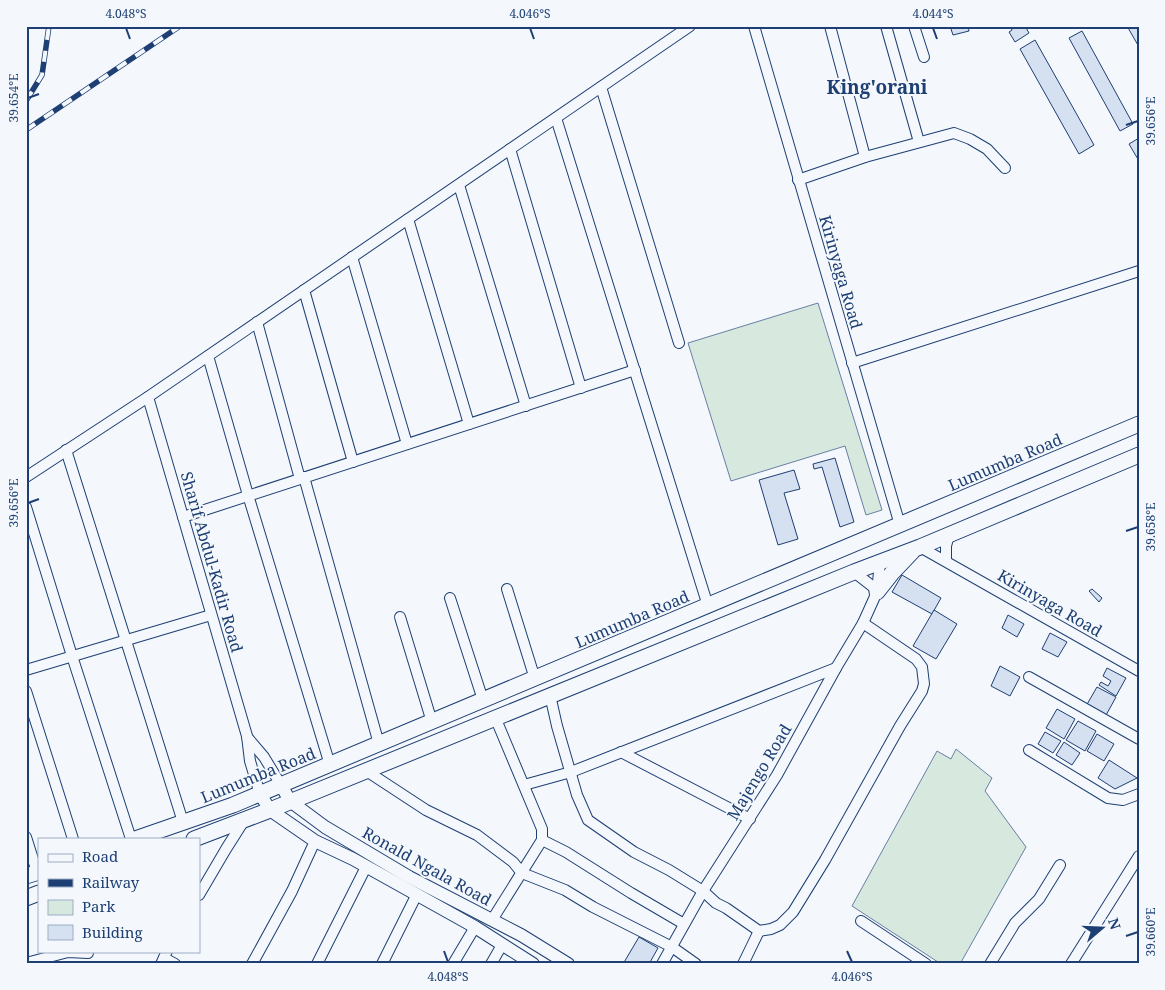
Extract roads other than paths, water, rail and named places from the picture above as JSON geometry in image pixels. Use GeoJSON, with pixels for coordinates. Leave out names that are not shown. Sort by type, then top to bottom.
{"type":"FeatureCollection","features":[{"type":"Feature","properties":{"kind":"main road","name":"Lumumba Road"},"geometry":{"type":"LineString","coordinates":[[136,838],[233,805],[282,785],[1139,424]]}},
{"type":"Feature","properties":{"kind":"main road"},"geometry":{"type":"LineString","coordinates":[[197,838],[946,536],[1139,455]]}},
{"type":"Feature","properties":{"kind":"main road"},"geometry":{"type":"LineString","coordinates":[[933,512],[946,536]]}},
{"type":"Feature","properties":{"kind":"main road"},"geometry":{"type":"LineString","coordinates":[[871,536],[880,562]]}},
{"type":"Feature","properties":{"kind":"main road"},"geometry":{"type":"LineString","coordinates":[[877,592],[898,566],[918,547]]}},
{"type":"Feature","properties":{"kind":"main road"},"geometry":{"type":"LineString","coordinates":[[26,898],[38,893]]}},
{"type":"Feature","properties":{"kind":"street"},"geometry":{"type":"LineString","coordinates":[[26,477],[148,397],[690,26]]}},
{"type":"Feature","properties":{"kind":"street","name":"Kirinyaga Road"},"geometry":{"type":"LineString","coordinates":[[754,26],[900,525]]}},
{"type":"Feature","properties":{"kind":"street"},"geometry":{"type":"LineString","coordinates":[[830,26],[865,157]]}},
{"type":"Feature","properties":{"kind":"street"},"geometry":{"type":"LineString","coordinates":[[886,26],[919,142]]}},
{"type":"Feature","properties":{"kind":"street"},"geometry":{"type":"LineString","coordinates":[[914,26],[924,57]]}},
{"type":"Feature","properties":{"kind":"street"},"geometry":{"type":"LineString","coordinates":[[601,87],[679,343]]}},
{"type":"Feature","properties":{"kind":"street"},"geometry":{"type":"LineString","coordinates":[[556,118],[708,606]]}},
{"type":"Feature","properties":{"kind":"street"},"geometry":{"type":"LineString","coordinates":[[798,180],[865,157],[954,133],[970,138],[987,149],[1005,168]]}},
{"type":"Feature","properties":{"kind":"street"},"geometry":{"type":"LineString","coordinates":[[510,149],[581,388]]}},
{"type":"Feature","properties":{"kind":"street"},"geometry":{"type":"LineString","coordinates":[[459,185],[526,406]]}},
{"type":"Feature","properties":{"kind":"street"},"geometry":{"type":"LineString","coordinates":[[408,219],[470,424]]}},
{"type":"Feature","properties":{"kind":"street"},"geometry":{"type":"LineString","coordinates":[[352,257],[407,444]]}},
{"type":"Feature","properties":{"kind":"street"},"geometry":{"type":"LineString","coordinates":[[852,363],[1139,271]]}},
{"type":"Feature","properties":{"kind":"street"},"geometry":{"type":"LineString","coordinates":[[304,290],[353,462]]}},
{"type":"Feature","properties":{"kind":"street"},"geometry":{"type":"LineString","coordinates":[[257,322],[379,744]]}},
{"type":"Feature","properties":{"kind":"street"},"geometry":{"type":"LineString","coordinates":[[208,356],[330,765]]}},
{"type":"Feature","properties":{"kind":"street"},"geometry":{"type":"LineString","coordinates":[[183,517],[635,370]]}},
{"type":"Feature","properties":{"kind":"street","name":"Sharif Abdul-Kadir Road"},"geometry":{"type":"LineString","coordinates":[[148,397],[247,736],[250,761],[260,794]]}},
{"type":"Feature","properties":{"kind":"street"},"geometry":{"type":"LineString","coordinates":[[66,450],[183,822]]}},
{"type":"Feature","properties":{"kind":"street"},"geometry":{"type":"LineString","coordinates":[[26,507],[72,656],[133,838]]}},
{"type":"Feature","properties":{"kind":"street"},"geometry":{"type":"LineString","coordinates":[[946,536],[946,561]]}},
{"type":"Feature","properties":{"kind":"street","name":"Kirinyaga Road"},"geometry":{"type":"LineString","coordinates":[[918,547],[1139,671]]}},
{"type":"Feature","properties":{"kind":"street","name":"Majengo Road"},"geometry":{"type":"LineString","coordinates":[[662,964],[703,891],[777,775],[863,623],[877,592],[880,562]]}},
{"type":"Feature","properties":{"kind":"street"},"geometry":{"type":"LineString","coordinates":[[854,572],[877,592]]}},
{"type":"Feature","properties":{"kind":"street"},"geometry":{"type":"LineString","coordinates":[[507,589],[535,679]]}},
{"type":"Feature","properties":{"kind":"street"},"geometry":{"type":"LineString","coordinates":[[450,598],[483,700]]}},
{"type":"Feature","properties":{"kind":"street"},"geometry":{"type":"LineString","coordinates":[[26,670],[211,614]]}},
{"type":"Feature","properties":{"kind":"street"},"geometry":{"type":"LineString","coordinates":[[400,617],[432,722]]}},
{"type":"Feature","properties":{"kind":"street"},"geometry":{"type":"LineString","coordinates":[[550,696],[556,726],[580,802],[588,820],[634,852],[670,870],[703,891],[716,903],[759,931],[771,930],[780,925],[793,912],[825,860],[900,726],[922,692],[924,675],[916,659],[863,623]]}},
{"type":"Feature","properties":{"kind":"street"},"geometry":{"type":"LineString","coordinates":[[524,785],[571,772],[836,668]]}},
{"type":"Feature","properties":{"kind":"street"},"geometry":{"type":"LineString","coordinates":[[1029,678],[1139,739]]}},
{"type":"Feature","properties":{"kind":"street"},"geometry":{"type":"LineString","coordinates":[[26,691],[73,838]]}},
{"type":"Feature","properties":{"kind":"street"},"geometry":{"type":"LineString","coordinates":[[492,920],[542,840],[542,829],[495,718]]}},
{"type":"Feature","properties":{"kind":"street","name":"Sharif Abdul-Kadir Road"},"geometry":{"type":"LineString","coordinates":[[247,736],[264,757],[282,785]]}},
{"type":"Feature","properties":{"kind":"street"},"geometry":{"type":"LineString","coordinates":[[1029,750],[1108,798],[1123,800],[1139,794]]}},
{"type":"Feature","properties":{"kind":"street"},"geometry":{"type":"LineString","coordinates":[[621,752],[750,819]]}},
{"type":"Feature","properties":{"kind":"street"},"geometry":{"type":"LineString","coordinates":[[365,770],[426,810],[477,835],[513,862],[522,872],[565,890],[593,908],[672,947],[696,964]]}},
{"type":"Feature","properties":{"kind":"street","name":"Ronald Ngala Road"},"geometry":{"type":"LineString","coordinates":[[282,785],[290,801],[326,827],[390,866],[520,935],[568,964]]}},
{"type":"Feature","properties":{"kind":"street","name":"Ronald Ngala Road"},"geometry":{"type":"LineString","coordinates":[[260,794],[270,810],[315,841],[366,867],[475,928],[533,964]]}},
{"type":"Feature","properties":{"kind":"street"},"geometry":{"type":"LineString","coordinates":[[200,893],[245,820]]}},
{"type":"Feature","properties":{"kind":"street"},"geometry":{"type":"LineString","coordinates":[[26,838],[34,873]]}},
{"type":"Feature","properties":{"kind":"street"},"geometry":{"type":"LineString","coordinates":[[542,840],[566,852],[684,924]]}},
{"type":"Feature","properties":{"kind":"street"},"geometry":{"type":"LineString","coordinates":[[252,964],[292,891],[315,841]]}},
{"type":"Feature","properties":{"kind":"street"},"geometry":{"type":"LineString","coordinates":[[1070,964],[1139,856]]}},
{"type":"Feature","properties":{"kind":"street"},"geometry":{"type":"LineString","coordinates":[[990,964],[1015,923],[1039,899],[1060,865]]}},
{"type":"Feature","properties":{"kind":"street"},"geometry":{"type":"LineString","coordinates":[[317,964],[366,867]]}},
{"type":"Feature","properties":{"kind":"street"},"geometry":{"type":"LineString","coordinates":[[382,964],[416,896]]}},
{"type":"Feature","properties":{"kind":"street"},"geometry":{"type":"LineString","coordinates":[[861,921],[926,964]]}},
{"type":"Feature","properties":{"kind":"street"},"geometry":{"type":"LineString","coordinates":[[453,964],[475,928]]}},
{"type":"Feature","properties":{"kind":"street"},"geometry":{"type":"LineString","coordinates":[[743,964],[759,931]]}},
{"type":"Feature","properties":{"kind":"street"},"geometry":{"type":"LineString","coordinates":[[491,964],[502,945]]}},
{"type":"Feature","properties":{"kind":"street"},"geometry":{"type":"LineString","coordinates":[[26,963],[68,952],[89,952]]}},
{"type":"Feature","properties":{"kind":"street"},"geometry":{"type":"LineString","coordinates":[[82,964],[89,952]]}},
{"type":"Feature","properties":{"kind":"street"},"geometry":{"type":"LineString","coordinates":[[164,958],[176,964]]}},
{"type":"Feature","properties":{"kind":"railway"},"geometry":{"type":"LineString","coordinates":[[26,101],[42,75],[49,26]]}},
{"type":"Feature","properties":{"kind":"railway"},"geometry":{"type":"LineString","coordinates":[[26,130],[180,26]]}},
{"type":"Feature","properties":{"kind":"district","name":"King'orani"},"geometry":{"type":"Point","coordinates":[877,87]}}]}
